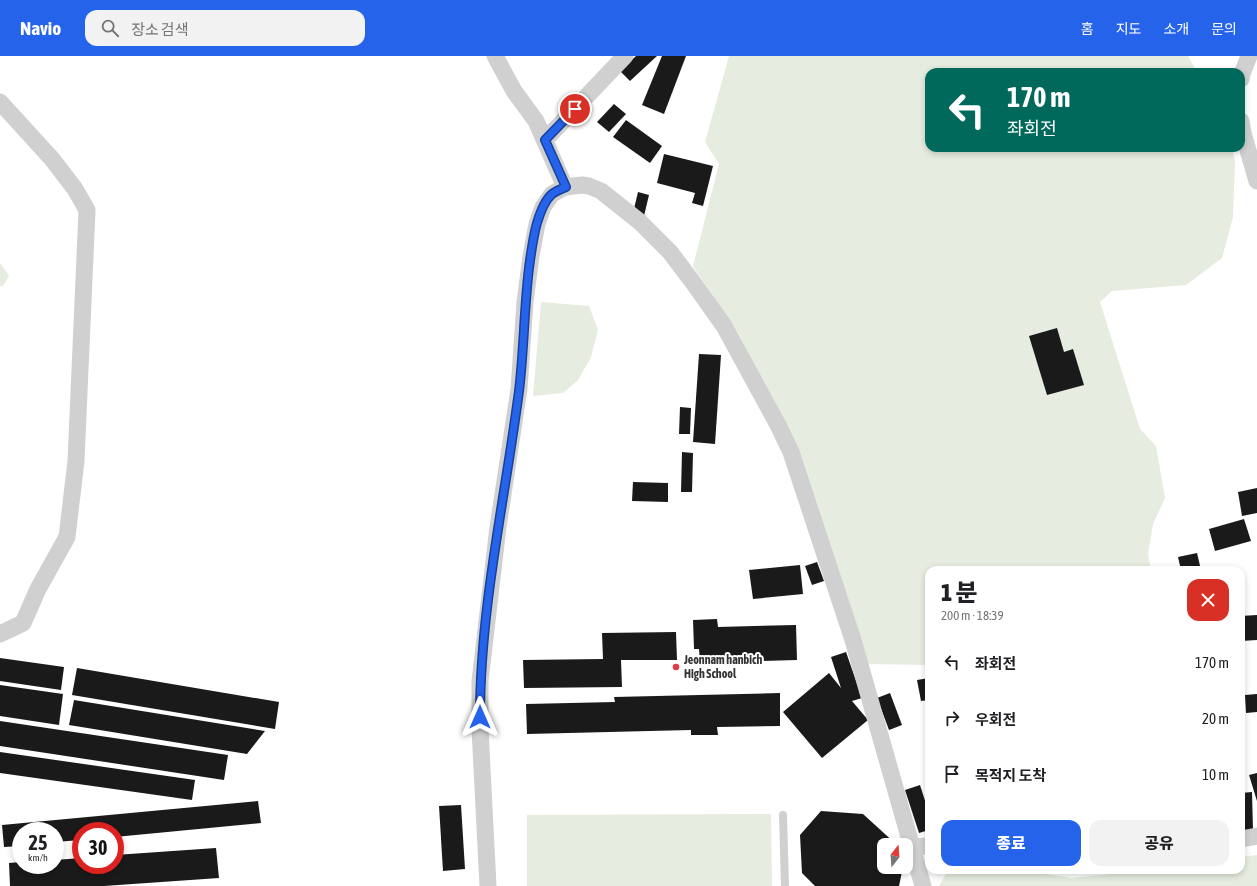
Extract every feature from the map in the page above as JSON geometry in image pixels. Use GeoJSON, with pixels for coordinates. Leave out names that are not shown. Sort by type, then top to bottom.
{"type":"FeatureCollection","features":[{"type":"Feature","properties":{"kind":"street"},"geometry":{"type":"LineString","coordinates":[[494,56],[514,91],[536,121],[566,187]]}},
{"type":"Feature","properties":{"kind":"street"},"geometry":{"type":"LineString","coordinates":[[545,140],[625,56]]}},
{"type":"Feature","properties":{"kind":"street"},"geometry":{"type":"LineString","coordinates":[[1244,68],[1249,56]]}},
{"type":"Feature","properties":{"kind":"street"},"geometry":{"type":"LineString","coordinates":[[0,102],[52,159],[75,189],[88,210],[76,461],[67,537],[38,589],[23,623],[0,634]]}},
{"type":"Feature","properties":{"kind":"street"},"geometry":{"type":"LineString","coordinates":[[1245,140],[1257,181]]}},
{"type":"Feature","properties":{"kind":"street"},"geometry":{"type":"LineString","coordinates":[[488,886],[480,730],[480,681],[498,528],[519,389],[525,302],[534,237],[543,207],[552,194],[566,187],[582,185],[601,191],[640,222],[670,252],[692,280],[724,326],[778,425],[791,452],[853,640],[909,838]]}},
{"type":"Feature","properties":{"kind":"street"},"geometry":{"type":"LineString","coordinates":[[1245,838],[1257,836]]}},
{"type":"Feature","properties":{"kind":"street"},"geometry":{"type":"LineString","coordinates":[[913,847],[925,846]]}},
{"type":"Feature","properties":{"kind":"street"},"geometry":{"type":"LineString","coordinates":[[913,851],[923,886]]}},
{"type":"Feature","properties":{"kind":"lane"},"geometry":{"type":"LineString","coordinates":[[783,815],[785,886]]}},
{"type":"Feature","properties":{"kind":"shaded area"},"geometry":{"type":"Polygon","coordinates":[[[729,56],[1188,56],[1195,68],[925,68],[925,152],[1233,152],[1235,161],[1233,217],[1222,258],[1186,285],[1112,291],[1100,302],[1140,429],[1156,446],[1165,498],[1153,524],[1148,554],[1150,566],[925,566],[925,665],[867,664],[805,474],[738,333],[693,266],[719,164],[705,142],[729,56]]]}},
{"type":"Feature","properties":{"kind":"shaded area"},"geometry":{"type":"Polygon","coordinates":[[[0,263],[9,276],[3,286],[0,286],[0,263]]]}},
{"type":"Feature","properties":{"kind":"shaded area"},"geometry":{"type":"Polygon","coordinates":[[[541,302],[589,306],[598,330],[591,357],[578,380],[563,393],[533,396],[541,302]]]}},
{"type":"Feature","properties":{"kind":"shaded area"},"geometry":{"type":"Polygon","coordinates":[[[771,814],[772,886],[527,886],[527,815],[771,814]]]}},
{"type":"Feature","properties":{"kind":"shaded area"},"geometry":{"type":"Polygon","coordinates":[[[1257,855],[1257,886],[939,886],[946,874],[1046,874],[1071,878],[1111,874],[1245,874],[1245,856],[1257,855]]]}},
{"type":"Feature","properties":{"kind":"building"},"geometry":{"type":"Polygon","coordinates":[[[636,56],[657,56],[630,81],[620,71],[636,56]]]}},
{"type":"Feature","properties":{"kind":"building"},"geometry":{"type":"Polygon","coordinates":[[[662,56],[686,56],[664,114],[642,105],[662,56]]]}},
{"type":"Feature","properties":{"kind":"building"},"geometry":{"type":"Polygon","coordinates":[[[614,104],[626,114],[609,132],[597,122],[614,104]]]}},
{"type":"Feature","properties":{"kind":"building"},"geometry":{"type":"Polygon","coordinates":[[[626,120],[662,146],[650,163],[613,137],[626,120]]]}},
{"type":"Feature","properties":{"kind":"building"},"geometry":{"type":"Polygon","coordinates":[[[664,154],[713,166],[703,206],[692,203],[695,193],[657,183],[664,154]]]}},
{"type":"Feature","properties":{"kind":"building"},"geometry":{"type":"Polygon","coordinates":[[[638,192],[649,195],[644,216],[633,213],[638,192]]]}},
{"type":"Feature","properties":{"kind":"building"},"geometry":{"type":"Polygon","coordinates":[[[1057,328],[1064,352],[1073,349],[1084,385],[1047,395],[1029,336],[1057,328]]]}},
{"type":"Feature","properties":{"kind":"building"},"geometry":{"type":"Polygon","coordinates":[[[699,354],[721,355],[715,444],[693,442],[699,354]]]}},
{"type":"Feature","properties":{"kind":"building"},"geometry":{"type":"Polygon","coordinates":[[[680,407],[691,408],[690,434],[679,434],[680,407]]]}},
{"type":"Feature","properties":{"kind":"building"},"geometry":{"type":"Polygon","coordinates":[[[682,452],[693,453],[692,492],[681,492],[682,452]]]}},
{"type":"Feature","properties":{"kind":"building"},"geometry":{"type":"Polygon","coordinates":[[[633,482],[668,483],[668,502],[632,501],[633,482]]]}},
{"type":"Feature","properties":{"kind":"building"},"geometry":{"type":"Polygon","coordinates":[[[1257,488],[1257,513],[1242,516],[1238,492],[1257,488]]]}},
{"type":"Feature","properties":{"kind":"building"},"geometry":{"type":"Polygon","coordinates":[[[1244,519],[1251,541],[1215,551],[1209,529],[1244,519]]]}},
{"type":"Feature","properties":{"kind":"building"},"geometry":{"type":"Polygon","coordinates":[[[1197,553],[1200,566],[1180,566],[1178,557],[1197,553]]]}},
{"type":"Feature","properties":{"kind":"building"},"geometry":{"type":"Polygon","coordinates":[[[817,562],[824,581],[812,585],[805,566],[817,562]]]}},
{"type":"Feature","properties":{"kind":"building"},"geometry":{"type":"Polygon","coordinates":[[[800,565],[803,594],[753,599],[749,570],[800,565]]]}},
{"type":"Feature","properties":{"kind":"building"},"geometry":{"type":"Polygon","coordinates":[[[1257,615],[1257,640],[1245,641],[1245,616],[1257,615]]]}},
{"type":"Feature","properties":{"kind":"building"},"geometry":{"type":"Polygon","coordinates":[[[717,619],[718,627],[796,625],[797,660],[700,663],[699,649],[694,649],[693,620],[717,619]]]}},
{"type":"Feature","properties":{"kind":"building"},"geometry":{"type":"Polygon","coordinates":[[[676,632],[677,660],[621,660],[622,687],[524,688],[523,660],[603,659],[602,633],[676,632]]]}},
{"type":"Feature","properties":{"kind":"building"},"geometry":{"type":"Polygon","coordinates":[[[846,652],[862,698],[852,701],[868,720],[822,758],[783,712],[829,673],[841,688],[831,657],[846,652]]]}},
{"type":"Feature","properties":{"kind":"building"},"geometry":{"type":"Polygon","coordinates":[[[0,658],[64,667],[61,690],[0,681],[0,658]]]}},
{"type":"Feature","properties":{"kind":"building"},"geometry":{"type":"Polygon","coordinates":[[[77,668],[279,702],[275,729],[72,695],[77,668]]]}},
{"type":"Feature","properties":{"kind":"building"},"geometry":{"type":"Polygon","coordinates":[[[925,679],[925,700],[921,701],[917,680],[925,679]]]}},
{"type":"Feature","properties":{"kind":"building"},"geometry":{"type":"Polygon","coordinates":[[[0,685],[63,694],[59,725],[0,716],[0,685]]]}},
{"type":"Feature","properties":{"kind":"building"},"geometry":{"type":"Polygon","coordinates":[[[780,693],[780,726],[717,727],[718,735],[691,735],[691,730],[527,734],[526,704],[615,702],[614,697],[780,693]]]}},
{"type":"Feature","properties":{"kind":"building"},"geometry":{"type":"Polygon","coordinates":[[[890,693],[902,725],[889,730],[877,698],[890,693]]]}},
{"type":"Feature","properties":{"kind":"building"},"geometry":{"type":"Polygon","coordinates":[[[1257,694],[1257,712],[1246,713],[1245,695],[1257,694]]]}},
{"type":"Feature","properties":{"kind":"building"},"geometry":{"type":"Polygon","coordinates":[[[74,700],[265,731],[247,754],[69,725],[74,700]]]}},
{"type":"Feature","properties":{"kind":"building"},"geometry":{"type":"Polygon","coordinates":[[[0,721],[228,755],[224,780],[0,746],[0,721]]]}},
{"type":"Feature","properties":{"kind":"building"},"geometry":{"type":"Polygon","coordinates":[[[0,752],[195,780],[192,800],[0,773],[0,752]]]}},
{"type":"Feature","properties":{"kind":"building"},"geometry":{"type":"Polygon","coordinates":[[[1257,773],[1257,801],[1249,775],[1257,773]]]}},
{"type":"Feature","properties":{"kind":"building"},"geometry":{"type":"Polygon","coordinates":[[[920,785],[925,801],[925,831],[919,833],[905,790],[920,785]]]}},
{"type":"Feature","properties":{"kind":"building"},"geometry":{"type":"Polygon","coordinates":[[[1252,792],[1253,830],[1245,830],[1245,793],[1252,792]]]}},
{"type":"Feature","properties":{"kind":"building"},"geometry":{"type":"Polygon","coordinates":[[[258,801],[261,823],[124,836],[124,822],[72,822],[72,841],[64,841],[64,822],[34,822],[258,801]]]}},
{"type":"Feature","properties":{"kind":"building"},"geometry":{"type":"Polygon","coordinates":[[[461,805],[465,869],[443,871],[439,806],[461,805]]]}},
{"type":"Feature","properties":{"kind":"building"},"geometry":{"type":"Polygon","coordinates":[[[821,811],[863,814],[889,838],[877,838],[877,874],[902,874],[899,886],[815,886],[802,873],[800,835],[821,811]]]}},
{"type":"Feature","properties":{"kind":"building"},"geometry":{"type":"Polygon","coordinates":[[[12,824],[12,847],[4,847],[2,825],[12,824]]]}},
{"type":"Feature","properties":{"kind":"building"},"geometry":{"type":"Polygon","coordinates":[[[216,848],[219,878],[104,886],[10,886],[9,863],[12,863],[12,874],[64,874],[64,859],[72,859],[72,874],[124,874],[124,854],[216,848]]]}},
{"type":"Feature","properties":{"kind":"place","name":"Jeonnam hanbich High School"},"geometry":{"type":"Point","coordinates":[676,667]}},
{"type":"Feature","properties":{"kind":"route"},"geometry":{"type":"LineString","coordinates":[[480,717],[480,681],[487,615],[498,528],[519,389],[525,302],[531,256],[537,224],[543,207],[552,194],[566,187],[545,140],[575,109]]}}]}
